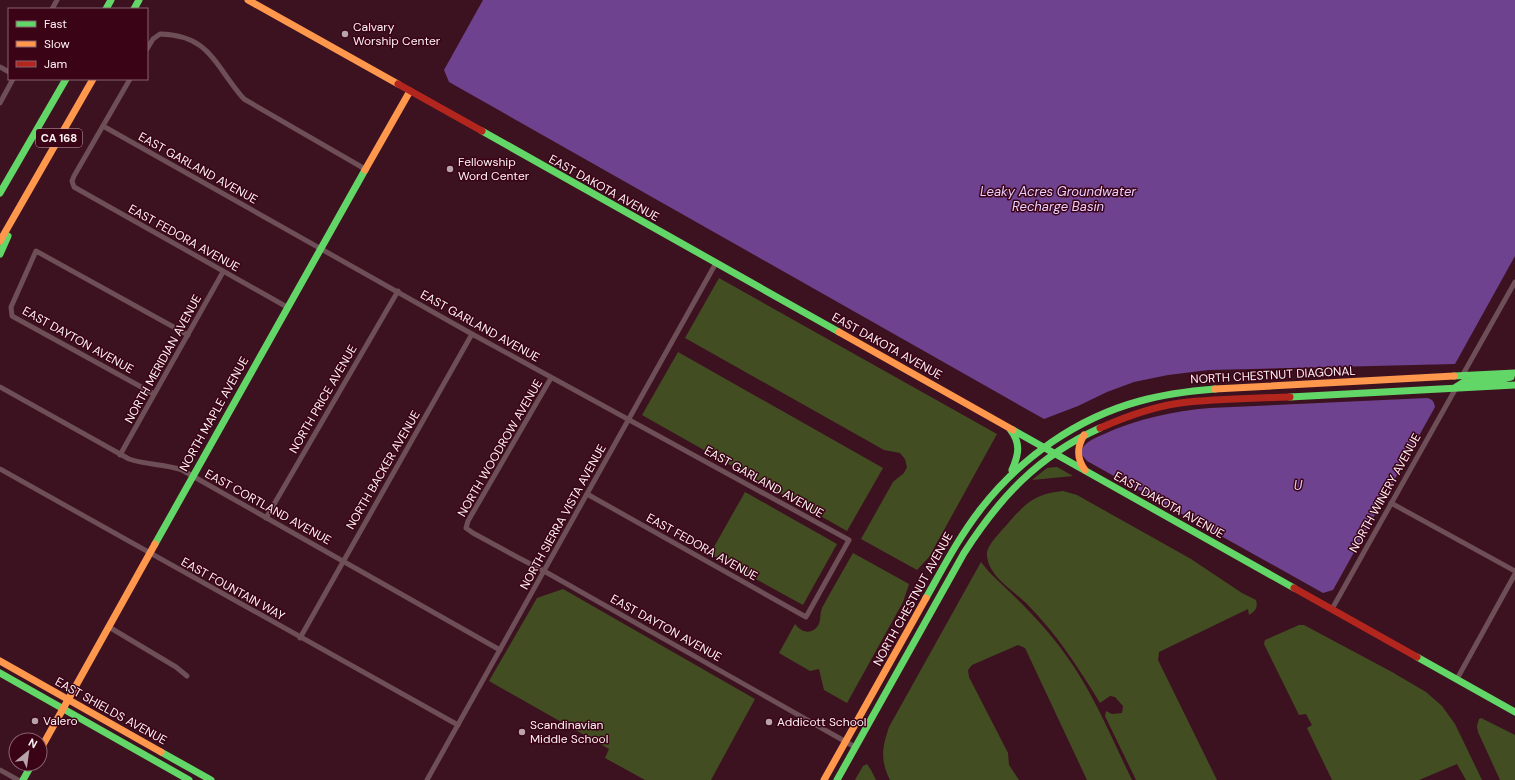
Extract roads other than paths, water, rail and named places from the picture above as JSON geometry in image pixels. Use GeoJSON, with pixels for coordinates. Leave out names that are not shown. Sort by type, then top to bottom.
{"type":"FeatureCollection","features":[{"type":"Feature","properties":{"kind":"main road","name":"EAST DAKOTA AVENUE"},"geometry":{"type":"LineString","coordinates":[[248,0],[1515,712]]}},
{"type":"Feature","properties":{"kind":"main road","name":"CA 168"},"geometry":{"type":"LineString","coordinates":[[0,193],[65,80]]}},
{"type":"Feature","properties":{"kind":"main road","name":"CA 168"},"geometry":{"type":"LineString","coordinates":[[0,241],[92,80]]}},
{"type":"Feature","properties":{"kind":"main road","name":"NORTH MAPLE AVENUE"},"geometry":{"type":"LineString","coordinates":[[48,736],[192,476],[410,90]]}},
{"type":"Feature","properties":{"kind":"main road"},"geometry":{"type":"LineString","coordinates":[[0,254],[25,196]]}},
{"type":"Feature","properties":{"kind":"main road"},"geometry":{"type":"LineString","coordinates":[[1456,388],[1464,382],[1499,380],[1515,374]]}},
{"type":"Feature","properties":{"kind":"main road","name":"NORTH CHESTNUT DIAGONAL"},"geometry":{"type":"LineString","coordinates":[[1044,447],[1071,430],[1097,417],[1133,402],[1168,393],[1213,388],[1515,374]]}},
{"type":"Feature","properties":{"kind":"main road","name":"NORTH CHESTNUT DIAGONAL"},"geometry":{"type":"LineString","coordinates":[[1054,453],[1084,435],[1109,423],[1149,409],[1187,402],[1515,385]]}},
{"type":"Feature","properties":{"kind":"main road"},"geometry":{"type":"LineString","coordinates":[[1008,427],[1016,437],[1019,448],[1018,458],[1009,476]]}},
{"type":"Feature","properties":{"kind":"main road"},"geometry":{"type":"LineString","coordinates":[[1084,435],[1078,450],[1080,462],[1086,471]]}},
{"type":"Feature","properties":{"kind":"main road","name":"NORTH CHESTNUT AVENUE"},"geometry":{"type":"LineString","coordinates":[[824,780],[968,525],[986,501],[1009,476],[1044,447]]}},
{"type":"Feature","properties":{"kind":"main road","name":"NORTH CHESTNUT AVENUE"},"geometry":{"type":"LineString","coordinates":[[837,780],[970,542],[990,513],[1023,478],[1054,453]]}},
{"type":"Feature","properties":{"kind":"main road"},"geometry":{"type":"LineString","coordinates":[[932,587],[942,592]]}},
{"type":"Feature","properties":{"kind":"main road","name":"EAST SHIELDS AVENUE"},"geometry":{"type":"LineString","coordinates":[[0,661],[211,780]]}},
{"type":"Feature","properties":{"kind":"main road","name":"EAST SHIELDS AVENUE"},"geometry":{"type":"LineString","coordinates":[[0,673],[189,780]]}},
{"type":"Feature","properties":{"kind":"street"},"geometry":{"type":"LineString","coordinates":[[148,47],[153,39],[160,34],[176,35],[198,44],[214,57],[231,84],[244,99],[365,169]]}},
{"type":"Feature","properties":{"kind":"street"},"geometry":{"type":"LineString","coordinates":[[0,103],[12,80]]}},
{"type":"Feature","properties":{"kind":"street"},"geometry":{"type":"LineString","coordinates":[[103,126],[129,80]]}},
{"type":"Feature","properties":{"kind":"street","name":"EAST FEDORA AVENUE"},"geometry":{"type":"LineString","coordinates":[[103,126],[74,176],[72,184],[76,190],[287,307]]}},
{"type":"Feature","properties":{"kind":"street","name":"EAST GARLAND AVENUE"},"geometry":{"type":"LineString","coordinates":[[103,126],[551,378],[629,419],[849,540],[806,617]]}},
{"type":"Feature","properties":{"kind":"street","name":"EAST DAYTON AVENUE"},"geometry":{"type":"LineString","coordinates":[[154,394],[12,316],[11,307],[36,251],[188,335]]}},
{"type":"Feature","properties":{"kind":"street","name":"NORTH SIERRA VISTA AVENUE"},"geometry":{"type":"LineString","coordinates":[[427,780],[716,263]]}},
{"type":"Feature","properties":{"kind":"street","name":"NORTH MERIDIAN AVENUE"},"geometry":{"type":"LineString","coordinates":[[120,455],[223,272]]}},
{"type":"Feature","properties":{"kind":"street"},"geometry":{"type":"LineString","coordinates":[[1462,376],[1515,282]]}},
{"type":"Feature","properties":{"kind":"street","name":"NORTH PRICE AVENUE"},"geometry":{"type":"LineString","coordinates":[[266,518],[398,291]]}},
{"type":"Feature","properties":{"kind":"street","name":"NORTH BACKER AVENUE"},"geometry":{"type":"LineString","coordinates":[[300,638],[472,334]]}},
{"type":"Feature","properties":{"kind":"street","name":"NORTH WOODROW AVENUE"},"geometry":{"type":"LineString","coordinates":[[466,528],[468,521],[551,378]]}},
{"type":"Feature","properties":{"kind":"street","name":"EAST CORTLAND AVENUE"},"geometry":{"type":"LineString","coordinates":[[0,388],[120,455],[139,463],[174,467],[192,476],[500,650]]}},
{"type":"Feature","properties":{"kind":"street","name":"NORTH WINERY AVENUE"},"geometry":{"type":"LineString","coordinates":[[1332,609],[1456,388]]}},
{"type":"Feature","properties":{"kind":"street","name":"EAST FOUNTAIN WAY"},"geometry":{"type":"LineString","coordinates":[[0,469],[458,725]]}},
{"type":"Feature","properties":{"kind":"street","name":"EAST FEDORA AVENUE"},"geometry":{"type":"LineString","coordinates":[[587,494],[806,617]]}},
{"type":"Feature","properties":{"kind":"street"},"geometry":{"type":"LineString","coordinates":[[1391,503],[1515,573],[1458,680]]}},
{"type":"Feature","properties":{"kind":"street","name":"EAST DAYTON AVENUE"},"geometry":{"type":"LineString","coordinates":[[466,528],[517,557],[544,570],[855,746]]}},
{"type":"Feature","properties":{"kind":"street"},"geometry":{"type":"LineString","coordinates":[[109,627],[176,667],[187,676]]}},
{"type":"Feature","properties":{"kind":"street"},"geometry":{"type":"LineString","coordinates":[[0,770],[18,780]]}},
{"type":"Feature","properties":{"kind":"water","name":"Leaky Acres Groundwater Recharge Basin"},"geometry":{"type":"Polygon","coordinates":[[[483,0],[1515,0],[1515,256],[1455,364],[1209,370],[1168,375],[1134,382],[1044,419],[449,82],[444,70],[483,0]]]}},
{"type":"Feature","properties":{"kind":"water","name":"U"},"geometry":{"type":"Polygon","coordinates":[[[1427,398],[1433,401],[1435,407],[1333,590],[1323,593],[1087,461],[1082,455],[1082,449],[1089,441],[1115,429],[1141,420],[1182,411],[1210,408],[1427,398]]]}},
{"type":"Feature","properties":{"kind":"place","name":"Calvary Worship Center"},"geometry":{"type":"Point","coordinates":[345,34]}},
{"type":"Feature","properties":{"kind":"place","name":"Fellowship Word Center"},"geometry":{"type":"Point","coordinates":[450,169]}},
{"type":"Feature","properties":{"kind":"place","name":"Valero"},"geometry":{"type":"Point","coordinates":[35,721]}},
{"type":"Feature","properties":{"kind":"place","name":"Addicott School"},"geometry":{"type":"Point","coordinates":[769,722]}},
{"type":"Feature","properties":{"kind":"place","name":"Scandinavian Middle School"},"geometry":{"type":"Point","coordinates":[522,732]}}]}
